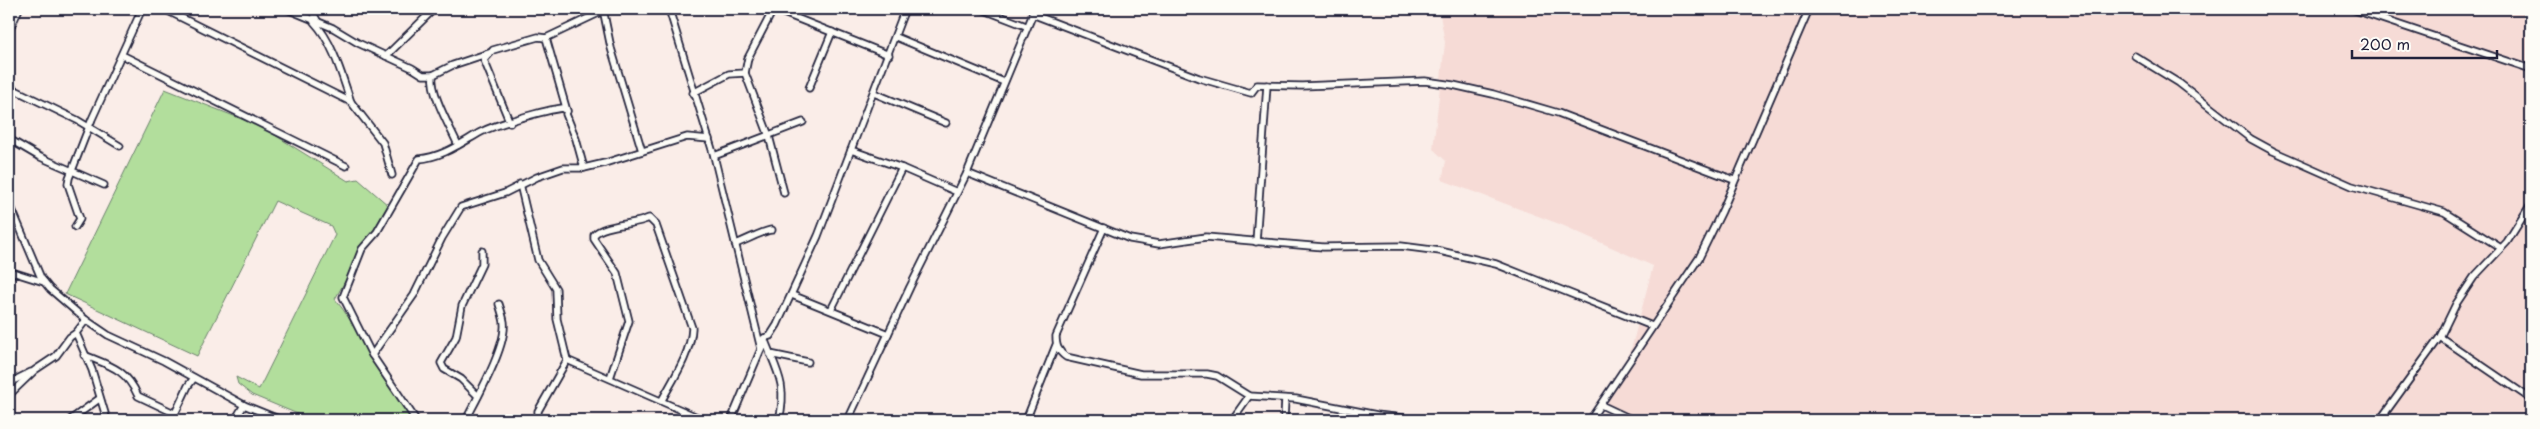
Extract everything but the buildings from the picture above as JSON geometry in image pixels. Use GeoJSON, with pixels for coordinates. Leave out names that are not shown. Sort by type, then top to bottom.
{"type":"FeatureCollection","features":[{"type":"Feature","properties":{"kind":"street"},"geometry":{"type":"LineString","coordinates":[[9,31],[19,9]]}},
{"type":"Feature","properties":{"kind":"street"},"geometry":{"type":"LineString","coordinates":[[75,227],[80,219],[68,184],[89,128],[142,9]]}},
{"type":"Feature","properties":{"kind":"street"},"geometry":{"type":"LineString","coordinates":[[164,9],[350,102]]}},
{"type":"Feature","properties":{"kind":"street"},"geometry":{"type":"LineString","coordinates":[[287,9],[319,24],[333,28],[424,75],[433,75],[454,65],[490,53]]}},
{"type":"Feature","properties":{"kind":"street"},"geometry":{"type":"LineString","coordinates":[[311,9],[319,24]]}},
{"type":"Feature","properties":{"kind":"street"},"geometry":{"type":"LineString","coordinates":[[386,56],[434,9]]}},
{"type":"Feature","properties":{"kind":"street"},"geometry":{"type":"LineString","coordinates":[[669,9],[693,93],[714,156],[761,349]]}},
{"type":"Feature","properties":{"kind":"street"},"geometry":{"type":"LineString","coordinates":[[764,338],[770,336],[777,326],[818,236],[906,9]]}},
{"type":"Feature","properties":{"kind":"street"},"geometry":{"type":"LineString","coordinates":[[982,9],[1026,26]]}},
{"type":"Feature","properties":{"kind":"street"},"geometry":{"type":"LineString","coordinates":[[1590,420],[1698,258],[1809,9]]}},
{"type":"Feature","properties":{"kind":"street"},"geometry":{"type":"LineString","coordinates":[[2352,9],[2531,70]]}},
{"type":"Feature","properties":{"kind":"street"},"geometry":{"type":"LineString","coordinates":[[510,123],[484,60],[493,50],[538,37],[546,38],[603,10],[611,48],[642,151]]}},
{"type":"Feature","properties":{"kind":"street"},"geometry":{"type":"LineString","coordinates":[[784,193],[768,136],[745,73],[748,58],[770,10],[776,10],[889,55]]}},
{"type":"Feature","properties":{"kind":"street"},"geometry":{"type":"LineString","coordinates":[[848,420],[967,173],[1033,12],[1199,78],[1251,93],[1257,85],[1302,86],[1425,81],[1453,85],[1558,112],[1734,180]]}},
{"type":"Feature","properties":{"kind":"street"},"geometry":{"type":"LineString","coordinates":[[312,21],[320,28],[338,65],[350,102],[383,143],[392,175]]}},
{"type":"Feature","properties":{"kind":"street"},"geometry":{"type":"LineString","coordinates":[[809,88],[832,32]]}},
{"type":"Feature","properties":{"kind":"street"},"geometry":{"type":"LineString","coordinates":[[896,37],[1004,82]]}},
{"type":"Feature","properties":{"kind":"street"},"geometry":{"type":"LineString","coordinates":[[546,38],[567,111],[566,114],[576,139],[584,168]]}},
{"type":"Feature","properties":{"kind":"street"},"geometry":{"type":"LineString","coordinates":[[122,55],[346,166]]}},
{"type":"Feature","properties":{"kind":"street"},"geometry":{"type":"LineString","coordinates":[[2135,56],[2180,83],[2251,139],[2273,151],[2352,186],[2444,212],[2501,248]]}},
{"type":"Feature","properties":{"kind":"street"},"geometry":{"type":"LineString","coordinates":[[693,93],[729,74],[745,73]]}},
{"type":"Feature","properties":{"kind":"street"},"geometry":{"type":"LineString","coordinates":[[433,75],[432,80],[437,98],[458,145]]}},
{"type":"Feature","properties":{"kind":"street"},"geometry":{"type":"LineString","coordinates":[[1256,242],[1267,85]]}},
{"type":"Feature","properties":{"kind":"street"},"geometry":{"type":"LineString","coordinates":[[9,87],[120,146]]}},
{"type":"Feature","properties":{"kind":"street"},"geometry":{"type":"LineString","coordinates":[[874,93],[946,123]]}},
{"type":"Feature","properties":{"kind":"street"},"geometry":{"type":"LineString","coordinates":[[416,420],[372,355],[342,297],[362,249],[377,232],[419,159],[430,158],[472,139],[481,132],[555,109],[563,108],[567,111]]}},
{"type":"Feature","properties":{"kind":"street"},"geometry":{"type":"LineString","coordinates":[[714,156],[803,122]]}},
{"type":"Feature","properties":{"kind":"street"},"geometry":{"type":"LineString","coordinates":[[372,355],[414,295],[445,231],[461,207],[505,193],[520,184],[563,168],[584,168],[687,137],[708,140]]}},
{"type":"Feature","properties":{"kind":"street"},"geometry":{"type":"LineString","coordinates":[[9,139],[38,156],[104,185]]}},
{"type":"Feature","properties":{"kind":"street"},"geometry":{"type":"LineString","coordinates":[[851,150],[902,168],[958,192]]}},
{"type":"Feature","properties":{"kind":"street"},"geometry":{"type":"LineString","coordinates":[[831,310],[902,168]]}},
{"type":"Feature","properties":{"kind":"street"},"geometry":{"type":"LineString","coordinates":[[967,173],[1130,239],[1159,244],[1206,238],[1323,247],[1401,246],[1467,256],[1496,264],[1652,326]]}},
{"type":"Feature","properties":{"kind":"street"},"geometry":{"type":"LineString","coordinates":[[520,184],[538,260],[556,289],[557,319],[567,360],[538,411],[538,418],[541,420]]}},
{"type":"Feature","properties":{"kind":"street"},"geometry":{"type":"LineString","coordinates":[[9,202],[44,282],[86,320],[108,335],[164,360],[244,405],[281,420]]}},
{"type":"Feature","properties":{"kind":"street"},"geometry":{"type":"LineString","coordinates":[[2380,420],[2440,337],[2456,304],[2474,277],[2501,248],[2531,204]]}},
{"type":"Feature","properties":{"kind":"street"},"geometry":{"type":"LineString","coordinates":[[610,378],[629,321],[617,273],[594,239],[594,235],[600,230],[642,222],[649,218],[656,225],[692,328],[692,337],[662,400]]}},
{"type":"Feature","properties":{"kind":"street"},"geometry":{"type":"LineString","coordinates":[[1026,420],[1056,345],[1056,336],[1104,228]]}},
{"type":"Feature","properties":{"kind":"street"},"geometry":{"type":"LineString","coordinates":[[735,244],[761,234],[766,230],[772,230]]}},
{"type":"Feature","properties":{"kind":"street"},"geometry":{"type":"LineString","coordinates":[[478,396],[462,379],[444,369],[441,363],[456,337],[465,298],[482,264],[482,251]]}},
{"type":"Feature","properties":{"kind":"street"},"geometry":{"type":"LineString","coordinates":[[9,271],[44,282]]}},
{"type":"Feature","properties":{"kind":"street"},"geometry":{"type":"LineString","coordinates":[[792,295],[888,334]]}},
{"type":"Feature","properties":{"kind":"street"},"geometry":{"type":"LineString","coordinates":[[466,420],[478,396],[502,336],[504,323],[499,304]]}},
{"type":"Feature","properties":{"kind":"street"},"geometry":{"type":"LineString","coordinates":[[9,383],[35,370],[56,356],[86,320]]}},
{"type":"Feature","properties":{"kind":"street"},"geometry":{"type":"LineString","coordinates":[[76,334],[92,370],[99,399],[107,420]]}},
{"type":"Feature","properties":{"kind":"street"},"geometry":{"type":"LineString","coordinates":[[2440,337],[2531,398]]}},
{"type":"Feature","properties":{"kind":"street"},"geometry":{"type":"LineString","coordinates":[[731,420],[764,338]]}},
{"type":"Feature","properties":{"kind":"street"},"geometry":{"type":"LineString","coordinates":[[764,338],[770,354],[775,360],[784,396],[779,420]]}},
{"type":"Feature","properties":{"kind":"street"},"geometry":{"type":"LineString","coordinates":[[1056,345],[1066,357],[1141,374],[1162,372],[1216,376],[1249,396],[1285,399],[1420,420]]}},
{"type":"Feature","properties":{"kind":"street"},"geometry":{"type":"LineString","coordinates":[[770,354],[808,362]]}},
{"type":"Feature","properties":{"kind":"street"},"geometry":{"type":"LineString","coordinates":[[84,355],[116,367],[131,380],[138,396],[174,414]]}},
{"type":"Feature","properties":{"kind":"street"},"geometry":{"type":"LineString","coordinates":[[567,360],[704,420]]}},
{"type":"Feature","properties":{"kind":"street"},"geometry":{"type":"LineString","coordinates":[[9,395],[35,370]]}},
{"type":"Feature","properties":{"kind":"street"},"geometry":{"type":"LineString","coordinates":[[172,420],[194,378]]}},
{"type":"Feature","properties":{"kind":"street"},"geometry":{"type":"LineString","coordinates":[[1232,420],[1249,396]]}},
{"type":"Feature","properties":{"kind":"street"},"geometry":{"type":"LineString","coordinates":[[70,420],[99,399]]}},
{"type":"Feature","properties":{"kind":"street"},"geometry":{"type":"LineString","coordinates":[[1284,420],[1285,399]]}},
{"type":"Feature","properties":{"kind":"street"},"geometry":{"type":"LineString","coordinates":[[235,420],[244,405]]}},
{"type":"Feature","properties":{"kind":"street"},"geometry":{"type":"LineString","coordinates":[[1601,405],[1633,420]]}},
{"type":"Feature","properties":{"kind":"shaded area"},"geometry":{"type":"Polygon","coordinates":[[[1439,9],[2531,9],[2531,420],[1607,420],[1606,392],[1621,370],[1632,346],[1653,266],[1562,225],[1442,180],[1446,161],[1433,149],[1445,43],[1439,9]]]}},
{"type":"Feature","properties":{"kind":"green space"},"geometry":{"type":"Polygon","coordinates":[[[165,89],[262,127],[348,181],[358,179],[388,205],[335,299],[378,369],[414,420],[312,420],[252,395],[238,384],[236,377],[259,389],[335,235],[331,226],[275,201],[197,356],[65,294],[165,89]]]}}]}
